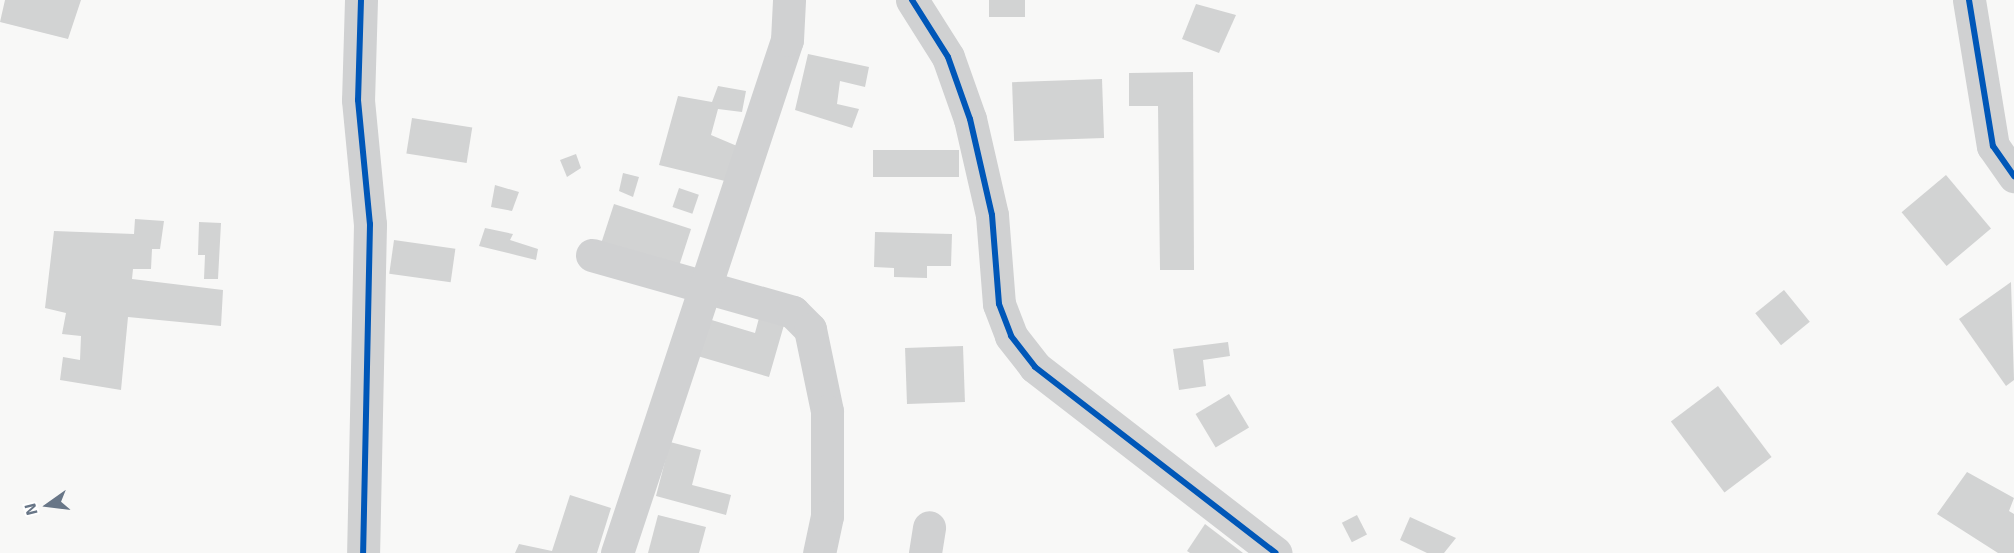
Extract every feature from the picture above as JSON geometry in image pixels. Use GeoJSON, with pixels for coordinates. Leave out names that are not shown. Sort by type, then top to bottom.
{"type":"FeatureCollection","features":[{"type":"Feature","properties":{"kind":"street"},"geometry":{"type":"LineString","coordinates":[[361,0],[358,100],[370,224],[363,553]]}},
{"type":"Feature","properties":{"kind":"street"},"geometry":{"type":"LineString","coordinates":[[617,553],[787,40],[789,0]]}},
{"type":"Feature","properties":{"kind":"street"},"geometry":{"type":"LineString","coordinates":[[912,0],[948,57],[970,119],[992,214],[999,304],[1011,336],[1035,367],[1276,553]]}},
{"type":"Feature","properties":{"kind":"street"},"geometry":{"type":"LineString","coordinates":[[1970,1],[1993,146],[2014,176]]}},
{"type":"Feature","properties":{"kind":"street"},"geometry":{"type":"LineString","coordinates":[[592,255],[793,312],[810,329],[827,411],[827,516],[819,553]]}},
{"type":"Feature","properties":{"kind":"building"},"geometry":{"type":"Polygon","coordinates":[[[5,0],[81,0],[68,39],[0,22],[5,0]]]}},
{"type":"Feature","properties":{"kind":"building"},"geometry":{"type":"Polygon","coordinates":[[[989,0],[1025,0],[1025,17],[989,17],[989,0]]]}},
{"type":"Feature","properties":{"kind":"building"},"geometry":{"type":"Polygon","coordinates":[[[1196,4],[1236,15],[1219,53],[1182,39],[1196,4]]]}},
{"type":"Feature","properties":{"kind":"building"},"geometry":{"type":"Polygon","coordinates":[[[808,54],[869,67],[865,87],[840,81],[837,104],[859,109],[852,128],[795,110],[808,54]]]}},
{"type":"Feature","properties":{"kind":"building"},"geometry":{"type":"Polygon","coordinates":[[[1193,72],[1194,270],[1160,270],[1158,106],[1129,106],[1129,73],[1193,72]]]}},
{"type":"Feature","properties":{"kind":"building"},"geometry":{"type":"Polygon","coordinates":[[[1102,79],[1104,138],[1014,141],[1012,82],[1102,79]]]}},
{"type":"Feature","properties":{"kind":"building"},"geometry":{"type":"Polygon","coordinates":[[[718,86],[746,91],[742,112],[718,109],[711,135],[737,146],[725,181],[659,165],[678,96],[712,102],[718,86]]]}},
{"type":"Feature","properties":{"kind":"building"},"geometry":{"type":"Polygon","coordinates":[[[412,118],[472,128],[467,163],[406,154],[412,118]]]}},
{"type":"Feature","properties":{"kind":"building"},"geometry":{"type":"Polygon","coordinates":[[[873,150],[959,150],[959,177],[873,177],[873,150]]]}},
{"type":"Feature","properties":{"kind":"building"},"geometry":{"type":"Polygon","coordinates":[[[576,154],[581,168],[567,177],[560,160],[576,154]]]}},
{"type":"Feature","properties":{"kind":"building"},"geometry":{"type":"Polygon","coordinates":[[[623,173],[639,177],[633,197],[619,191],[623,173]]]}},
{"type":"Feature","properties":{"kind":"building"},"geometry":{"type":"Polygon","coordinates":[[[1946,175],[1991,229],[1947,266],[1902,212],[1946,175]]]}},
{"type":"Feature","properties":{"kind":"building"},"geometry":{"type":"Polygon","coordinates":[[[495,185],[519,192],[512,211],[491,207],[495,185]]]}},
{"type":"Feature","properties":{"kind":"building"},"geometry":{"type":"Polygon","coordinates":[[[679,188],[699,195],[692,214],[672,207],[679,188]]]}},
{"type":"Feature","properties":{"kind":"building"},"geometry":{"type":"Polygon","coordinates":[[[614,204],[691,229],[679,267],[602,242],[614,204]]]}},
{"type":"Feature","properties":{"kind":"building"},"geometry":{"type":"Polygon","coordinates":[[[135,219],[164,221],[160,249],[152,249],[151,269],[133,269],[132,279],[223,290],[221,326],[128,317],[121,390],[60,380],[63,357],[80,360],[81,336],[62,334],[66,313],[45,308],[54,231],[134,234],[135,219]]]}},
{"type":"Feature","properties":{"kind":"building"},"geometry":{"type":"Polygon","coordinates":[[[199,222],[221,223],[218,279],[204,279],[205,255],[198,255],[199,222]]]}},
{"type":"Feature","properties":{"kind":"building"},"geometry":{"type":"Polygon","coordinates":[[[485,228],[513,234],[510,240],[538,249],[536,260],[479,246],[485,228]]]}},
{"type":"Feature","properties":{"kind":"building"},"geometry":{"type":"Polygon","coordinates":[[[875,232],[952,234],[951,266],[927,266],[927,278],[894,277],[894,268],[874,267],[875,232]]]}},
{"type":"Feature","properties":{"kind":"building"},"geometry":{"type":"Polygon","coordinates":[[[394,240],[455,249],[451,282],[389,274],[394,240]]]}},
{"type":"Feature","properties":{"kind":"building"},"geometry":{"type":"Polygon","coordinates":[[[2011,282],[2014,380],[2006,386],[1959,319],[2011,282]]]}},
{"type":"Feature","properties":{"kind":"building"},"geometry":{"type":"Polygon","coordinates":[[[1784,290],[1810,322],[1781,345],[1755,313],[1784,290]]]}},
{"type":"Feature","properties":{"kind":"building"},"geometry":{"type":"Polygon","coordinates":[[[705,318],[755,333],[759,318],[784,325],[769,377],[694,355],[705,318]]]}},
{"type":"Feature","properties":{"kind":"building"},"geometry":{"type":"Polygon","coordinates":[[[1228,342],[1230,356],[1203,360],[1206,386],[1179,390],[1173,349],[1228,342]]]}},
{"type":"Feature","properties":{"kind":"building"},"geometry":{"type":"Polygon","coordinates":[[[963,346],[965,402],[907,404],[905,348],[963,346]]]}},
{"type":"Feature","properties":{"kind":"building"},"geometry":{"type":"Polygon","coordinates":[[[1718,386],[1772,457],[1724,493],[1671,422],[1718,386]]]}},
{"type":"Feature","properties":{"kind":"building"},"geometry":{"type":"Polygon","coordinates":[[[1229,394],[1249,427],[1216,448],[1196,414],[1229,394]]]}},
{"type":"Feature","properties":{"kind":"building"},"geometry":{"type":"Polygon","coordinates":[[[670,442],[701,450],[692,485],[731,495],[726,515],[656,496],[670,442]]]}},
{"type":"Feature","properties":{"kind":"building"},"geometry":{"type":"Polygon","coordinates":[[[1967,472],[2014,498],[2009,511],[2014,514],[2014,553],[1998,553],[1937,514],[1967,472]]]}},
{"type":"Feature","properties":{"kind":"building"},"geometry":{"type":"Polygon","coordinates":[[[570,495],[611,508],[597,553],[515,553],[519,544],[552,551],[570,495]]]}},
{"type":"Feature","properties":{"kind":"building"},"geometry":{"type":"Polygon","coordinates":[[[658,515],[706,527],[699,553],[648,553],[658,515]]]}},
{"type":"Feature","properties":{"kind":"building"},"geometry":{"type":"Polygon","coordinates":[[[1357,515],[1367,535],[1352,542],[1342,523],[1357,515]]]}},
{"type":"Feature","properties":{"kind":"building"},"geometry":{"type":"Polygon","coordinates":[[[1410,517],[1456,538],[1444,553],[1427,553],[1400,540],[1410,517]]]}},
{"type":"Feature","properties":{"kind":"building"},"geometry":{"type":"Polygon","coordinates":[[[1205,524],[1243,553],[1190,553],[1187,551],[1205,524]]]}},
{"type":"Feature","properties":{"kind":"cycle path"},"geometry":{"type":"LineString","coordinates":[[361,0],[358,100],[370,224],[363,553]]}},
{"type":"Feature","properties":{"kind":"cycle path"},"geometry":{"type":"LineString","coordinates":[[912,0],[948,57],[970,119],[992,215],[999,304],[1011,336],[1035,367],[1276,553]]}},
{"type":"Feature","properties":{"kind":"cycle path"},"geometry":{"type":"LineString","coordinates":[[1969,0],[1993,146],[2014,176]]}}]}
